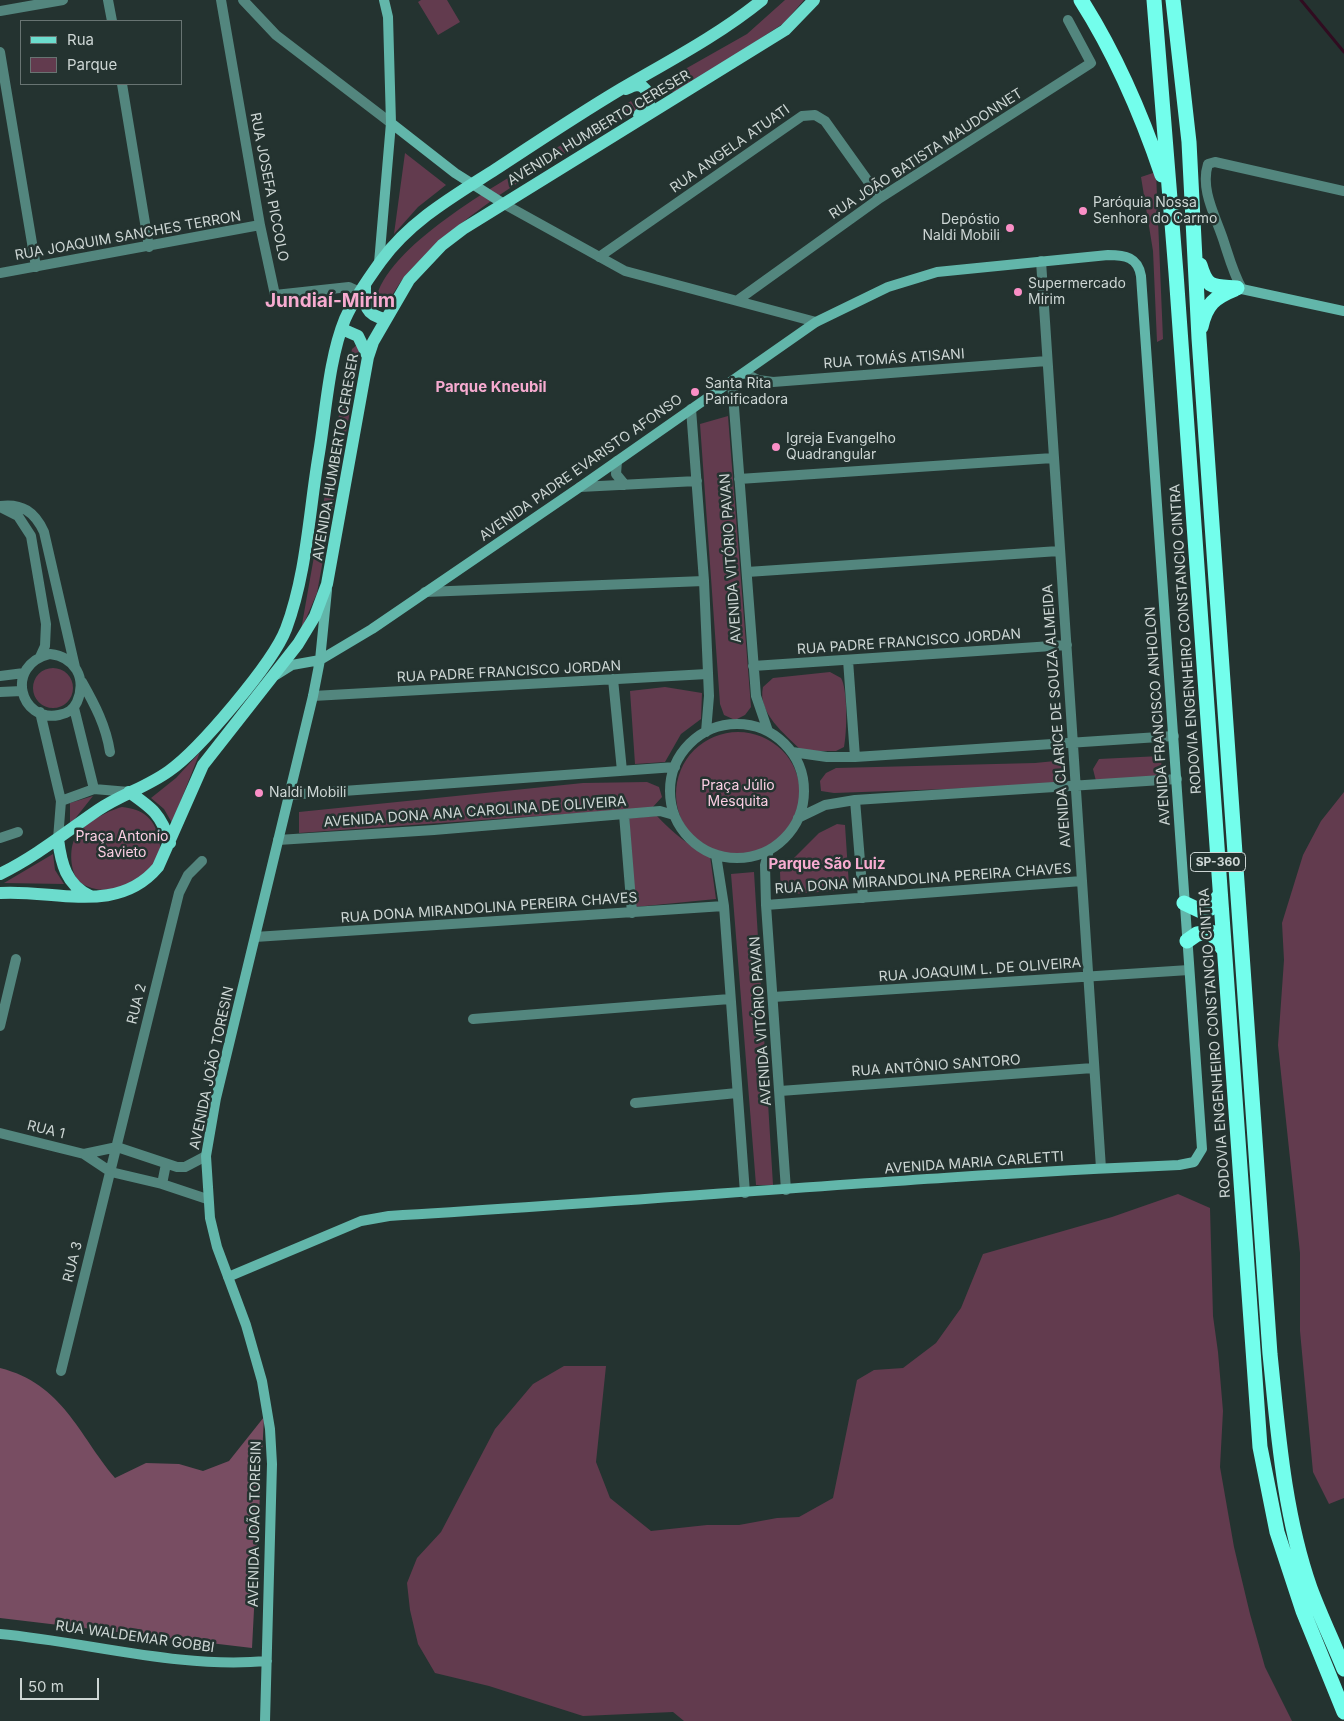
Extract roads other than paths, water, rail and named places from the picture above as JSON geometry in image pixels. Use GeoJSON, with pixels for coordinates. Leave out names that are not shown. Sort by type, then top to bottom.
{"type":"FeatureCollection","features":[{"type":"Feature","properties":{"kind":"highway"},"geometry":{"type":"LineString","coordinates":[[1081,0],[1105,37],[1140,114],[1169,196]]}},
{"type":"Feature","properties":{"kind":"highway","name":"RODOVIA ENGENHEIRO CONSTANCIO CINTRA"},"geometry":{"type":"LineString","coordinates":[[1154,0],[1176,273],[1260,1447],[1280,1541],[1303,1611],[1344,1712]]}},
{"type":"Feature","properties":{"kind":"highway","name":"SP-360"},"geometry":{"type":"LineString","coordinates":[[1173,0],[1188,142],[1199,338],[1270,1354],[1279,1443],[1293,1524],[1310,1587],[1344,1669]]}},
{"type":"Feature","properties":{"kind":"highway"},"geometry":{"type":"LineString","coordinates":[[1193,226],[1198,259],[1204,280],[1210,286],[1239,289]]}},
{"type":"Feature","properties":{"kind":"highway"},"geometry":{"type":"LineString","coordinates":[[1199,338],[1207,309],[1217,296],[1239,289]]}},
{"type":"Feature","properties":{"kind":"highway"},"geometry":{"type":"LineString","coordinates":[[1184,903],[1203,912],[1209,909],[1220,895]]}},
{"type":"Feature","properties":{"kind":"highway"},"geometry":{"type":"LineString","coordinates":[[1187,941],[1197,934],[1210,932],[1225,951]]}},
{"type":"Feature","properties":{"kind":"main road","name":"AVENIDA HUMBERTO CERESER"},"geometry":{"type":"LineString","coordinates":[[0,874],[58,839],[108,803],[160,777],[189,753],[263,668],[285,631],[299,586],[332,370],[342,329],[362,288],[395,243],[421,219],[473,183],[618,91],[698,45],[745,15],[762,0]]}},
{"type":"Feature","properties":{"kind":"main road","name":"AVENIDA HUMBERTO CERESER"},"geometry":{"type":"LineString","coordinates":[[0,893],[92,897],[121,892],[142,882],[158,867],[203,765],[272,679],[298,644],[315,616],[328,584],[368,357],[385,318],[422,265],[464,229],[785,30],[814,0]]}},
{"type":"Feature","properties":{"kind":"main road"},"geometry":{"type":"LineString","coordinates":[[618,91],[638,85],[644,87],[650,100],[641,114],[618,133]]}},
{"type":"Feature","properties":{"kind":"main road"},"geometry":{"type":"LineString","coordinates":[[362,288],[368,310],[374,316],[385,318]]}},
{"type":"Feature","properties":{"kind":"main road"},"geometry":{"type":"LineString","coordinates":[[342,329],[358,336],[368,357]]}},
{"type":"Feature","properties":{"kind":"main road"},"geometry":{"type":"LineString","coordinates":[[128,792],[162,819],[170,843]]}},
{"type":"Feature","properties":{"kind":"main road"},"geometry":{"type":"LineString","coordinates":[[58,839],[63,866],[71,882],[79,891],[92,897]]}},
{"type":"Feature","properties":{"kind":"street"},"geometry":{"type":"LineString","coordinates":[[0,11],[64,0]]}},
{"type":"Feature","properties":{"kind":"street"},"geometry":{"type":"LineString","coordinates":[[108,0],[112,20]]}},
{"type":"Feature","properties":{"kind":"street","name":"RUA JOSEFA PICCOLO"},"geometry":{"type":"LineString","coordinates":[[221,0],[260,225],[276,295],[349,287],[362,288]]}},
{"type":"Feature","properties":{"kind":"street"},"geometry":{"type":"LineString","coordinates":[[242,0],[276,35],[449,168],[504,204],[625,271],[816,322]]}},
{"type":"Feature","properties":{"kind":"street"},"geometry":{"type":"LineString","coordinates":[[379,263],[391,123],[388,17],[384,0]]}},
{"type":"Feature","properties":{"kind":"street","name":"RUA JOÃO BATISTA MAUDONNET"},"geometry":{"type":"LineString","coordinates":[[738,300],[880,198],[1091,63],[1068,20]]}},
{"type":"Feature","properties":{"kind":"street"},"geometry":{"type":"LineString","coordinates":[[0,52],[36,267]]}},
{"type":"Feature","properties":{"kind":"street"},"geometry":{"type":"LineString","coordinates":[[122,85],[149,247]]}},
{"type":"Feature","properties":{"kind":"street","name":"RUA ANGELA ATUATI"},"geometry":{"type":"LineString","coordinates":[[599,257],[802,116],[815,115],[825,121],[880,198]]}},
{"type":"Feature","properties":{"kind":"street"},"geometry":{"type":"LineString","coordinates":[[1344,191],[1214,162],[1208,164],[1205,173],[1209,202],[1239,289],[1319,304],[1344,311]]}},
{"type":"Feature","properties":{"kind":"street","name":"RUA JOAQUIM SANCHES TERRON"},"geometry":{"type":"LineString","coordinates":[[0,274],[260,225]]}},
{"type":"Feature","properties":{"kind":"street","name":"AVENIDA PADRE EVARISTO AFONSO"},"geometry":{"type":"LineString","coordinates":[[320,660],[372,629],[816,322],[888,287],[912,278],[937,272],[1121,255],[1136,262],[1141,276]]}},
{"type":"Feature","properties":{"kind":"street","name":"AVENIDA CLARICE DE SOUZA ALMEIDA"},"geometry":{"type":"LineString","coordinates":[[1041,261],[1059,551],[1074,742],[1102,1168]]}},
{"type":"Feature","properties":{"kind":"street","name":"AVENIDA FRANCISCO ANHOLON"},"geometry":{"type":"LineString","coordinates":[[1141,276],[1202,1138],[1200,1154]]}},
{"type":"Feature","properties":{"kind":"street","name":"RUA TOMÁS ATISANI"},"geometry":{"type":"LineString","coordinates":[[744,372],[758,380],[773,382],[1048,362]]}},
{"type":"Feature","properties":{"kind":"street","name":"AVENIDA VITÓRIO PAVAN"},"geometry":{"type":"LineString","coordinates":[[732,381],[756,696],[768,731]]}},
{"type":"Feature","properties":{"kind":"street","name":"AVENIDA VITÓRIO PAVAN"},"geometry":{"type":"LineString","coordinates":[[691,409],[704,581],[709,709],[706,732]]}},
{"type":"Feature","properties":{"kind":"street"},"geometry":{"type":"LineString","coordinates":[[739,479],[1053,458]]}},
{"type":"Feature","properties":{"kind":"street"},"geometry":{"type":"LineString","coordinates":[[616,461],[616,474],[626,485]]}},
{"type":"Feature","properties":{"kind":"street"},"geometry":{"type":"LineString","coordinates":[[580,487],[697,481]]}},
{"type":"Feature","properties":{"kind":"street"},"geometry":{"type":"LineString","coordinates":[[0,506],[18,516],[31,536],[46,624],[45,646],[40,657]]}},
{"type":"Feature","properties":{"kind":"street"},"geometry":{"type":"LineString","coordinates":[[0,506],[19,506],[27,510],[34,516],[44,532],[75,667],[100,714],[107,734],[110,752]]}},
{"type":"Feature","properties":{"kind":"street"},"geometry":{"type":"LineString","coordinates":[[746,572],[1059,551]]}},
{"type":"Feature","properties":{"kind":"street"},"geometry":{"type":"LineString","coordinates":[[425,592],[704,581]]}},
{"type":"Feature","properties":{"kind":"street","name":"AVENIDA JOÃO TORESIN"},"geometry":{"type":"LineString","coordinates":[[265,1721],[272,1464],[268,1414],[260,1372],[217,1247],[207,1199],[206,1156],[216,1098],[320,660],[328,584]]}},
{"type":"Feature","properties":{"kind":"street","name":"RUA PADRE FRANCISCO JORDAN"},"geometry":{"type":"LineString","coordinates":[[753,666],[1067,645]]}},
{"type":"Feature","properties":{"kind":"street"},"geometry":{"type":"LineString","coordinates":[[74,708],[56,716],[40,712],[29,703],[20,684],[30,663],[40,657],[60,656],[75,667]]}},
{"type":"Feature","properties":{"kind":"street"},"geometry":{"type":"LineString","coordinates":[[272,679],[292,665],[320,660]]}},
{"type":"Feature","properties":{"kind":"street"},"geometry":{"type":"LineString","coordinates":[[848,660],[855,756]]}},
{"type":"Feature","properties":{"kind":"street"},"geometry":{"type":"LineString","coordinates":[[0,676],[24,673]]}},
{"type":"Feature","properties":{"kind":"street","name":"RUA PADRE FRANCISCO JORDAN"},"geometry":{"type":"LineString","coordinates":[[312,696],[707,674]]}},
{"type":"Feature","properties":{"kind":"street"},"geometry":{"type":"LineString","coordinates":[[81,680],[81,690],[74,708],[94,789]]}},
{"type":"Feature","properties":{"kind":"street"},"geometry":{"type":"LineString","coordinates":[[613,680],[622,771]]}},
{"type":"Feature","properties":{"kind":"street"},"geometry":{"type":"LineString","coordinates":[[0,692],[22,691]]}},
{"type":"Feature","properties":{"kind":"street"},"geometry":{"type":"LineString","coordinates":[[40,712],[61,802],[58,839]]}},
{"type":"Feature","properties":{"kind":"street"},"geometry":{"type":"LineString","coordinates":[[736,724],[768,731],[792,752],[799,764],[804,790],[798,818],[786,836],[769,850],[742,858],[716,855],[698,846],[684,832],[674,815],[670,797],[675,767],[687,747],[706,732],[720,726],[736,724]]}},
{"type":"Feature","properties":{"kind":"street"},"geometry":{"type":"LineString","coordinates":[[792,752],[827,757],[855,756],[1174,736]]}},
{"type":"Feature","properties":{"kind":"street"},"geometry":{"type":"LineString","coordinates":[[288,795],[675,767]]}},
{"type":"Feature","properties":{"kind":"street"},"geometry":{"type":"LineString","coordinates":[[798,818],[825,805],[856,800],[1177,779]]}},
{"type":"Feature","properties":{"kind":"street"},"geometry":{"type":"LineString","coordinates":[[61,802],[94,789],[128,792]]}},
{"type":"Feature","properties":{"kind":"street"},"geometry":{"type":"LineString","coordinates":[[856,800],[863,898]]}},
{"type":"Feature","properties":{"kind":"street","name":"AVENIDA DONA ANA CAROLINA DE OLIVEIRA"},"geometry":{"type":"LineString","coordinates":[[278,840],[434,830],[660,811],[674,815]]}},
{"type":"Feature","properties":{"kind":"street"},"geometry":{"type":"LineString","coordinates":[[624,814],[632,913]]}},
{"type":"Feature","properties":{"kind":"street"},"geometry":{"type":"LineString","coordinates":[[0,838],[18,832]]}},
{"type":"Feature","properties":{"kind":"street","name":"AVENIDA VITÓRIO PAVAN"},"geometry":{"type":"LineString","coordinates":[[769,850],[765,864],[766,905],[786,1190]]}},
{"type":"Feature","properties":{"kind":"street","name":"AVENIDA VITÓRIO PAVAN"},"geometry":{"type":"LineString","coordinates":[[716,855],[724,906],[745,1193]]}},
{"type":"Feature","properties":{"kind":"street","name":"RUA 2"},"geometry":{"type":"LineString","coordinates":[[113,1161],[128,1090],[179,893],[188,875],[202,861]]}},
{"type":"Feature","properties":{"kind":"street","name":"RUA DONA MIRANDOLINA PEREIRA CHAVES"},"geometry":{"type":"LineString","coordinates":[[766,905],[1082,881]]}},
{"type":"Feature","properties":{"kind":"street","name":"RUA DONA MIRANDOLINA PEREIRA CHAVES"},"geometry":{"type":"LineString","coordinates":[[255,937],[724,906]]}},
{"type":"Feature","properties":{"kind":"street"},"geometry":{"type":"LineString","coordinates":[[0,1026],[16,960]]}},
{"type":"Feature","properties":{"kind":"street","name":"RUA JOAQUIM L. DE OLIVEIRA"},"geometry":{"type":"LineString","coordinates":[[773,996],[1190,970]]}},
{"type":"Feature","properties":{"kind":"street"},"geometry":{"type":"LineString","coordinates":[[473,1019],[730,999]]}},
{"type":"Feature","properties":{"kind":"street","name":"RUA ANTÔNIO SANTORO"},"geometry":{"type":"LineString","coordinates":[[780,1091],[1094,1068]]}},
{"type":"Feature","properties":{"kind":"street"},"geometry":{"type":"LineString","coordinates":[[635,1103],[737,1093]]}},
{"type":"Feature","properties":{"kind":"street","name":"RUA 1"},"geometry":{"type":"LineString","coordinates":[[0,1133],[84,1154],[111,1172]]}},
{"type":"Feature","properties":{"kind":"street"},"geometry":{"type":"LineString","coordinates":[[116,1147],[166,1164],[185,1167],[206,1156]]}},
{"type":"Feature","properties":{"kind":"street","name":"RUA 1"},"geometry":{"type":"LineString","coordinates":[[84,1154],[116,1147]]}},
{"type":"Feature","properties":{"kind":"street","name":"AVENIDA MARIA CARLETTI"},"geometry":{"type":"LineString","coordinates":[[228,1277],[362,1221],[389,1216],[610,1203],[927,1178],[1179,1165],[1194,1162],[1200,1154]]}},
{"type":"Feature","properties":{"kind":"street","name":"RUA 3"},"geometry":{"type":"LineString","coordinates":[[61,1371],[113,1161]]}},
{"type":"Feature","properties":{"kind":"street"},"geometry":{"type":"LineString","coordinates":[[162,1184],[166,1164]]}},
{"type":"Feature","properties":{"kind":"street"},"geometry":{"type":"LineString","coordinates":[[111,1172],[162,1184],[207,1199]]}},
{"type":"Feature","properties":{"kind":"street","name":"RUA WALDEMAR GOBBI"},"geometry":{"type":"LineString","coordinates":[[0,1634],[170,1658],[238,1664],[266,1661]]}},
{"type":"Feature","properties":{"kind":"waterway"},"geometry":{"type":"LineString","coordinates":[[1301,0],[1344,52]]}},
{"type":"Feature","properties":{"kind":"place","name":"Paróquia Nossa Senhora do Carmo"},"geometry":{"type":"Point","coordinates":[1083,211]}},
{"type":"Feature","properties":{"kind":"place","name":"Depóstio Naldi Mobili"},"geometry":{"type":"Point","coordinates":[1010,228]}},
{"type":"Feature","properties":{"kind":"place","name":"Supermercado Mirim"},"geometry":{"type":"Point","coordinates":[1018,292]}},
{"type":"Feature","properties":{"kind":"place","name":"Santa Rita Panificadora"},"geometry":{"type":"Point","coordinates":[695,392]}},
{"type":"Feature","properties":{"kind":"place","name":"Igreja Evangelho Quadrangular"},"geometry":{"type":"Point","coordinates":[776,447]}},
{"type":"Feature","properties":{"kind":"place","name":"Naldi Mobili"},"geometry":{"type":"Point","coordinates":[259,793]}},
{"type":"Feature","properties":{"kind":"district","name":"Jundiaí-Mirim"},"geometry":{"type":"Point","coordinates":[330,301]}},
{"type":"Feature","properties":{"kind":"district","name":"Parque Kneubil"},"geometry":{"type":"Point","coordinates":[491,387]}},
{"type":"Feature","properties":{"kind":"district","name":"Parque São Luiz"},"geometry":{"type":"Point","coordinates":[827,864]}},
{"type":"Feature","properties":{"kind":"park label","name":"Praça Júlio Mesquita"},"geometry":{"type":"Point","coordinates":[738,794]}},
{"type":"Feature","properties":{"kind":"park label","name":"Praça Antonio Savieto"},"geometry":{"type":"Point","coordinates":[122,846]}}]}
